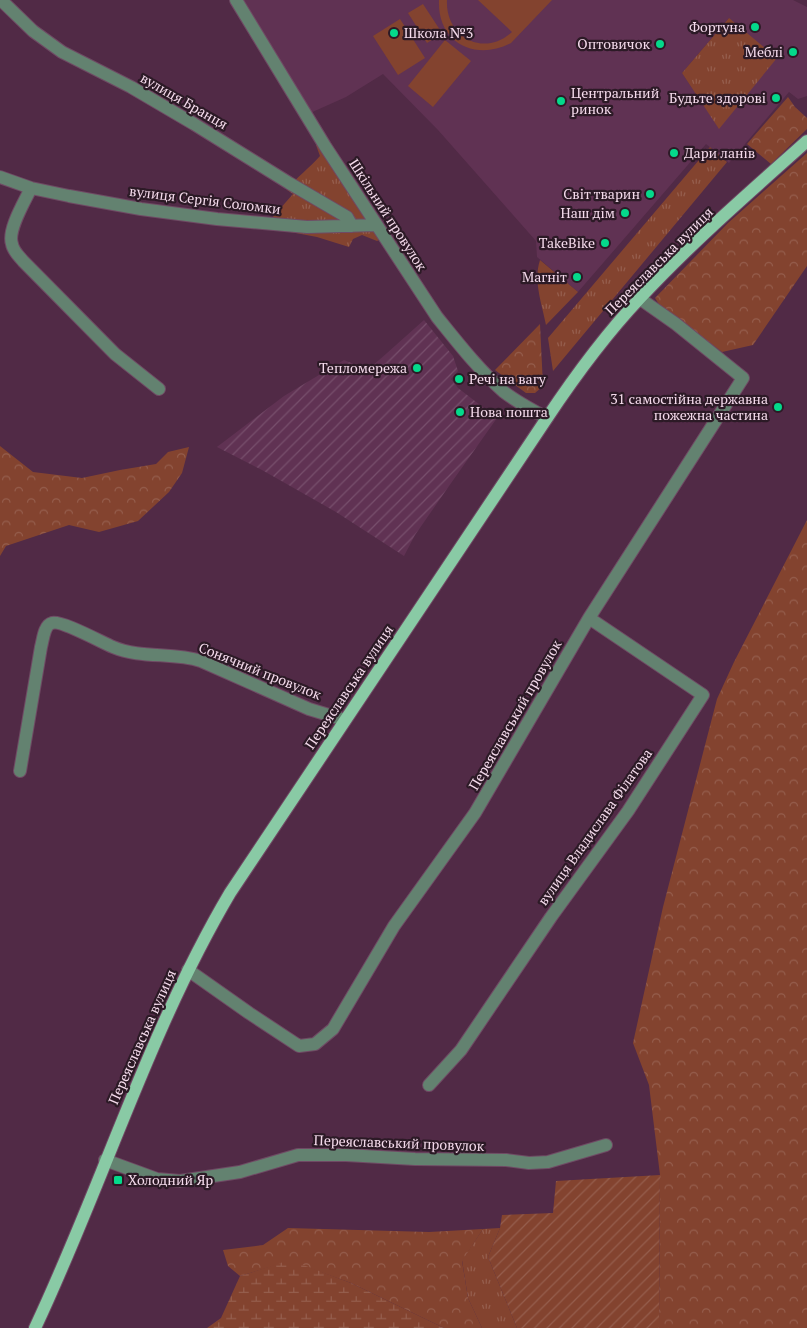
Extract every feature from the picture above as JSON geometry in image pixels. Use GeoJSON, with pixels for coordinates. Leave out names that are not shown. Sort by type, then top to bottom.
{"type":"FeatureCollection","features":[{"type":"Feature","properties":{"kind":"main road","name":"Переяславська вулиця"},"geometry":{"type":"LineString","coordinates":[[35,1328],[70,1250],[150,1053],[188,970],[230,893],[547,418],[595,352],[639,298],[717,222],[807,141]]}},
{"type":"Feature","properties":{"kind":"street","name":"вулиця Бранця"},"geometry":{"type":"LineString","coordinates":[[1,0],[34,31],[62,52],[131,87],[232,146],[289,183],[347,217],[352,226]]}},
{"type":"Feature","properties":{"kind":"street","name":"Шкільний провулок"},"geometry":{"type":"LineString","coordinates":[[236,0],[302,109],[430,306],[468,355],[505,392],[547,418]]}},
{"type":"Feature","properties":{"kind":"street","name":"вулиця Сергія Соломки"},"geometry":{"type":"LineString","coordinates":[[0,177],[31,188],[132,207],[217,219],[307,227],[377,225]]}},
{"type":"Feature","properties":{"kind":"street"},"geometry":{"type":"LineString","coordinates":[[31,188],[14,227],[11,238],[14,250],[115,354],[159,389]]}},
{"type":"Feature","properties":{"kind":"street","name":"Переяславський провулок"},"geometry":{"type":"LineString","coordinates":[[188,970],[299,1046],[315,1044],[332,1029],[394,926],[475,813],[589,618],[742,378],[676,324],[639,298]]}},
{"type":"Feature","properties":{"kind":"street","name":"вулиця Владислава Філатова"},"geometry":{"type":"LineString","coordinates":[[429,1085],[461,1050],[551,917],[628,811],[703,695],[589,618]]}},
{"type":"Feature","properties":{"kind":"street","name":"Сонячний провулок"},"geometry":{"type":"LineString","coordinates":[[20,771],[41,647],[46,629],[52,623],[66,625],[125,652],[186,658],[201,662],[309,709],[345,720]]}},
{"type":"Feature","properties":{"kind":"street","name":"Переяславський провулок"},"geometry":{"type":"LineString","coordinates":[[105,1160],[157,1180],[180,1181],[240,1172],[298,1156],[346,1155],[415,1159],[506,1160],[530,1163],[548,1162],[606,1145]]}},
{"type":"Feature","properties":{"kind":"shaded area"},"geometry":{"type":"Polygon","coordinates":[[[241,0],[793,0],[807,7],[807,96],[798,99],[789,92],[729,163],[706,144],[578,292],[537,257],[536,241],[438,130],[383,74],[346,97],[308,114],[241,0]],[[729,18],[682,73],[719,128],[729,18]]]}},
{"type":"Feature","properties":{"kind":"shaded area"},"geometry":{"type":"Polygon","coordinates":[[[424,320],[453,356],[458,371],[451,379],[458,388],[497,418],[415,535],[404,556],[336,512],[217,447],[284,396],[344,360],[368,370],[424,320]]]}},
{"type":"Feature","properties":{"kind":"green space"},"geometry":{"type":"Polygon","coordinates":[[[439,0],[447,0],[448,13],[452,24],[459,33],[468,40],[490,43],[501,40],[512,32],[478,0],[552,0],[511,43],[484,50],[472,49],[451,37],[444,27],[440,15],[439,0]]]}},
{"type":"Feature","properties":{"kind":"green space"},"geometry":{"type":"Polygon","coordinates":[[[423,4],[442,33],[427,43],[408,13],[423,4]]]}},
{"type":"Feature","properties":{"kind":"green space"},"geometry":{"type":"Polygon","coordinates":[[[729,18],[777,58],[719,129],[682,73],[729,18]]]}},
{"type":"Feature","properties":{"kind":"green space"},"geometry":{"type":"Polygon","coordinates":[[[400,19],[425,58],[398,75],[373,36],[400,19]]]}},
{"type":"Feature","properties":{"kind":"green space"},"geometry":{"type":"Polygon","coordinates":[[[445,40],[471,61],[433,107],[408,86],[445,40]]]}},
{"type":"Feature","properties":{"kind":"green space"},"geometry":{"type":"Polygon","coordinates":[[[788,97],[795,107],[807,118],[807,129],[771,164],[747,144],[788,97]]]}},
{"type":"Feature","properties":{"kind":"green space"},"geometry":{"type":"Polygon","coordinates":[[[323,139],[386,236],[377,241],[362,235],[353,239],[349,247],[317,237],[264,227],[293,194],[287,190],[320,156],[316,145],[323,139]]]}},
{"type":"Feature","properties":{"kind":"green space"},"geometry":{"type":"Polygon","coordinates":[[[710,147],[727,162],[553,371],[548,338],[710,147]]]}},
{"type":"Feature","properties":{"kind":"green space"},"geometry":{"type":"Polygon","coordinates":[[[807,153],[807,266],[753,345],[722,352],[682,322],[664,312],[655,298],[728,223],[807,153]]]}},
{"type":"Feature","properties":{"kind":"green space"},"geometry":{"type":"Polygon","coordinates":[[[540,260],[578,292],[546,325],[540,301],[537,276],[540,260]]]}},
{"type":"Feature","properties":{"kind":"green space"},"geometry":{"type":"Polygon","coordinates":[[[540,324],[543,386],[535,393],[526,393],[495,370],[540,324]]]}},
{"type":"Feature","properties":{"kind":"green space"},"geometry":{"type":"Polygon","coordinates":[[[0,446],[33,472],[82,478],[156,464],[168,452],[189,447],[182,473],[169,492],[138,521],[99,532],[69,525],[6,546],[0,556],[0,446]]]}},
{"type":"Feature","properties":{"kind":"green space"},"geometry":{"type":"Polygon","coordinates":[[[807,520],[807,1328],[659,1328],[660,1175],[649,1085],[633,1043],[663,907],[717,699],[807,520]]]}},
{"type":"Feature","properties":{"kind":"green space"},"geometry":{"type":"Polygon","coordinates":[[[660,1175],[659,1328],[517,1328],[488,1257],[500,1228],[502,1215],[553,1213],[556,1181],[660,1175]]]}},
{"type":"Feature","properties":{"kind":"green space"},"geometry":{"type":"Polygon","coordinates":[[[288,1228],[429,1232],[483,1229],[462,1261],[468,1298],[482,1328],[444,1328],[351,1283],[290,1261],[240,1276],[228,1266],[223,1250],[263,1245],[288,1228]]]}},
{"type":"Feature","properties":{"kind":"green space"},"geometry":{"type":"Polygon","coordinates":[[[500,1228],[488,1257],[517,1328],[482,1328],[468,1298],[462,1260],[483,1229],[500,1228]]]}},
{"type":"Feature","properties":{"kind":"green space"},"geometry":{"type":"Polygon","coordinates":[[[290,1260],[351,1283],[444,1328],[207,1328],[221,1318],[240,1276],[290,1260]]]}},
{"type":"Feature","properties":{"kind":"place","name":"Фортуна"},"geometry":{"type":"Point","coordinates":[755,27]}},
{"type":"Feature","properties":{"kind":"place","name":"Школа №3"},"geometry":{"type":"Point","coordinates":[394,33]}},
{"type":"Feature","properties":{"kind":"place","name":"Оптовичок"},"geometry":{"type":"Point","coordinates":[660,44]}},
{"type":"Feature","properties":{"kind":"place","name":"Меблі"},"geometry":{"type":"Point","coordinates":[793,52]}},
{"type":"Feature","properties":{"kind":"place","name":"Будьте здорові"},"geometry":{"type":"Point","coordinates":[776,98]}},
{"type":"Feature","properties":{"kind":"place","name":"Центральний ринок"},"geometry":{"type":"Point","coordinates":[561,101]}},
{"type":"Feature","properties":{"kind":"place","name":"Дари ланів"},"geometry":{"type":"Point","coordinates":[674,153]}},
{"type":"Feature","properties":{"kind":"place","name":"Світ тварин"},"geometry":{"type":"Point","coordinates":[650,194]}},
{"type":"Feature","properties":{"kind":"place","name":"Наш дім"},"geometry":{"type":"Point","coordinates":[625,213]}},
{"type":"Feature","properties":{"kind":"place","name":"TakeBike"},"geometry":{"type":"Point","coordinates":[605,243]}},
{"type":"Feature","properties":{"kind":"place","name":"Магніт"},"geometry":{"type":"Point","coordinates":[577,277]}},
{"type":"Feature","properties":{"kind":"place","name":"Тепломережа"},"geometry":{"type":"Point","coordinates":[417,368]}},
{"type":"Feature","properties":{"kind":"place","name":"Речі на вагу"},"geometry":{"type":"Point","coordinates":[459,379]}},
{"type":"Feature","properties":{"kind":"place","name":"31 самостійна державна пожежна частина"},"geometry":{"type":"Point","coordinates":[778,407]}},
{"type":"Feature","properties":{"kind":"place","name":"Нова пошта"},"geometry":{"type":"Point","coordinates":[460,412]}},
{"type":"Feature","properties":{"kind":"place","name":"Холодний Яр"},"geometry":{"type":"Point","coordinates":[118,1180]}}]}
